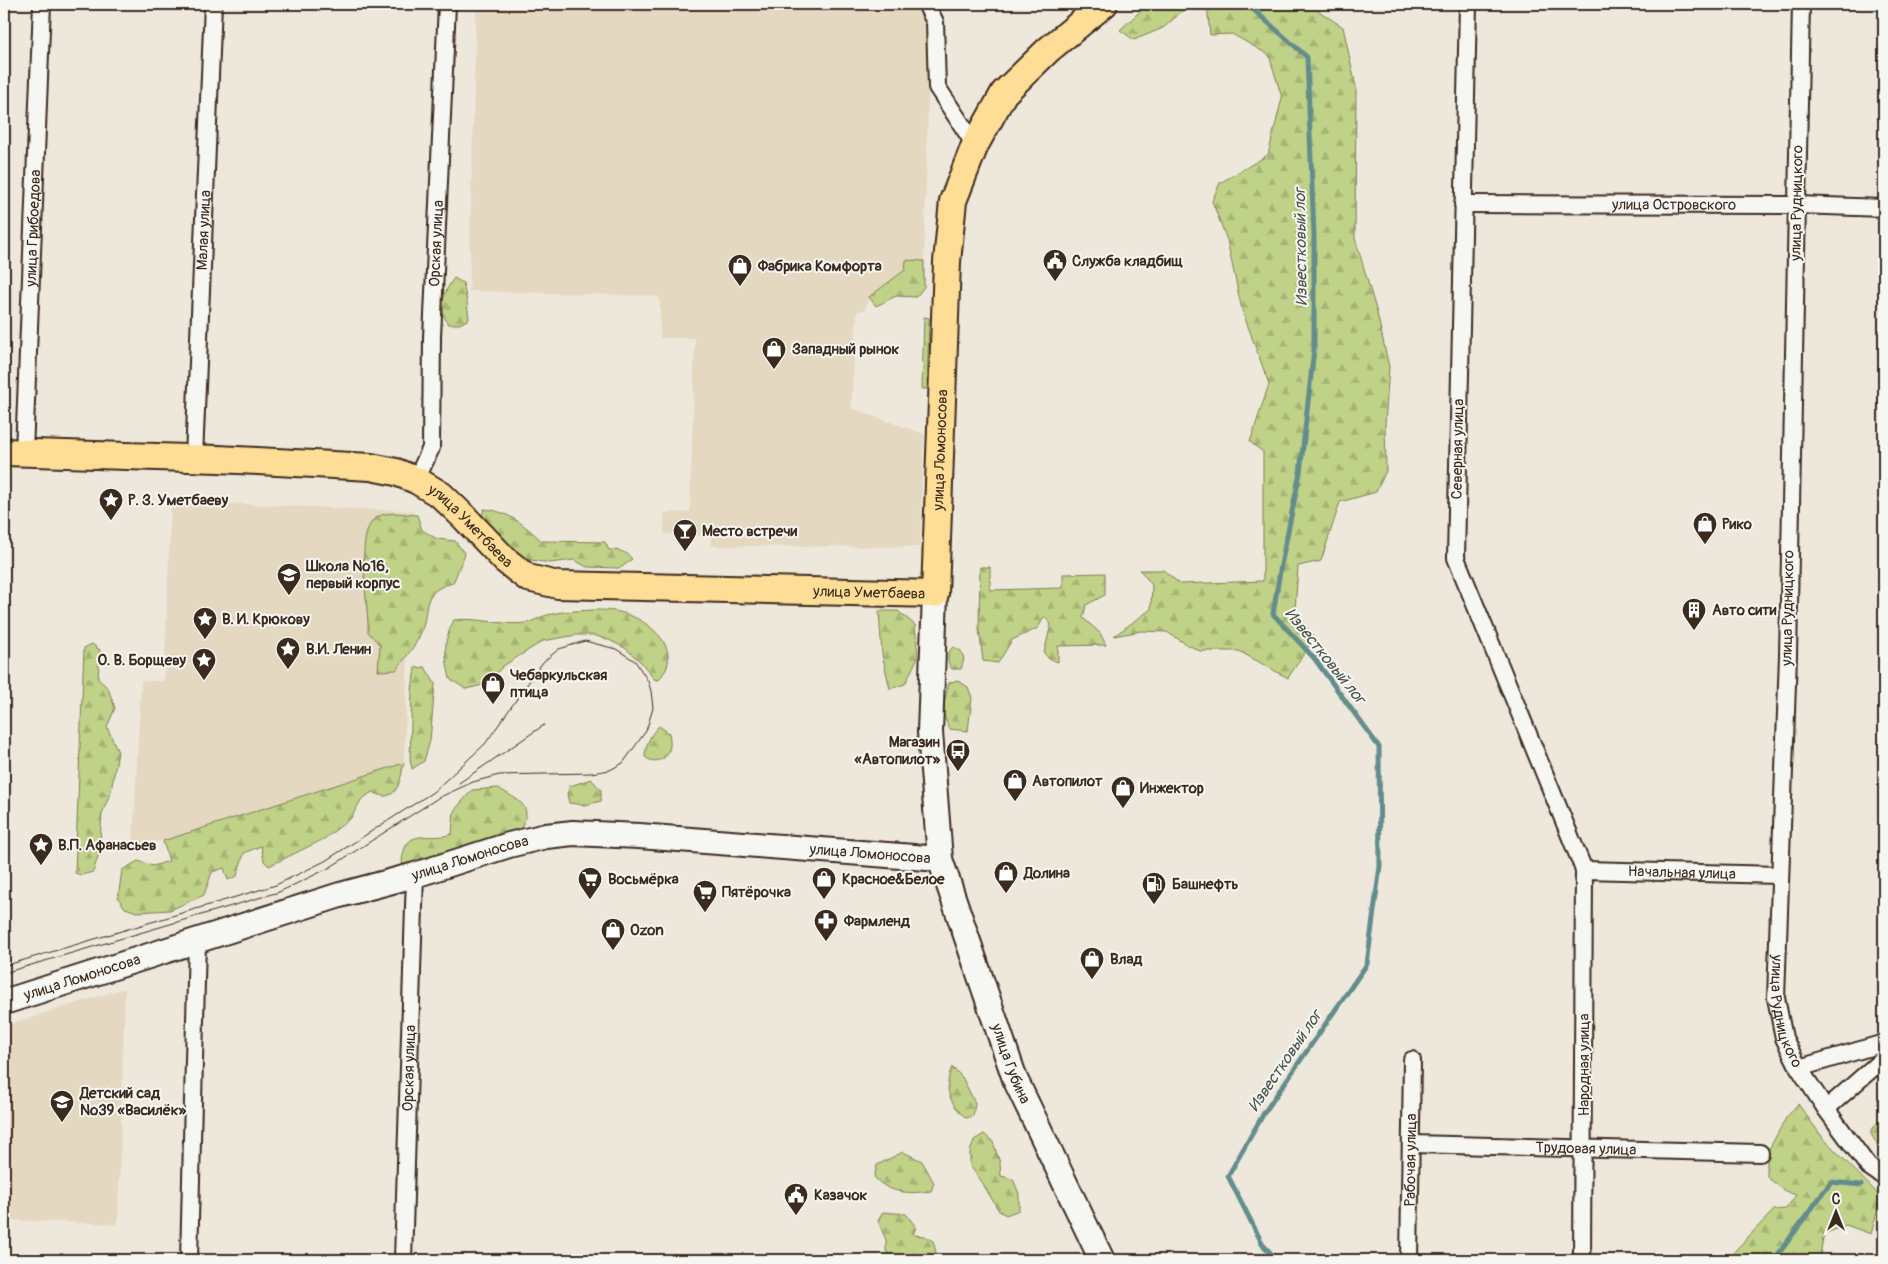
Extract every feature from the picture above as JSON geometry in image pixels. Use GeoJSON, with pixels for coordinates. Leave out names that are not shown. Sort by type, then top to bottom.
{"type":"FeatureCollection","features":[{"type":"Feature","properties":{"kind":"main road","name":"улица Ломоносова"},"geometry":{"type":"LineString","coordinates":[[935,594],[947,262],[953,201],[975,145],[1004,93],[1048,50],[1104,4]]}},
{"type":"Feature","properties":{"kind":"main road","name":"улица Уметбаева"},"geometry":{"type":"LineString","coordinates":[[14,452],[194,458],[371,467],[396,472],[416,480],[441,496],[505,560],[528,578],[558,585],[935,594]]}},
{"type":"Feature","properties":{"kind":"street","name":"улица Грибоедова"},"geometry":{"type":"LineString","coordinates":[[14,452],[42,4]]}},
{"type":"Feature","properties":{"kind":"street","name":"Малая улица"},"geometry":{"type":"LineString","coordinates":[[194,458],[213,4]]}},
{"type":"Feature","properties":{"kind":"street","name":"Орская улица"},"geometry":{"type":"LineString","coordinates":[[416,480],[431,448],[432,328],[447,4]]}},
{"type":"Feature","properties":{"kind":"street"},"geometry":{"type":"LineString","coordinates":[[926,4],[935,22],[937,87],[975,145]]}},
{"type":"Feature","properties":{"kind":"street","name":"Северная улица"},"geometry":{"type":"LineString","coordinates":[[1468,4],[1456,558],[1584,870]]}},
{"type":"Feature","properties":{"kind":"street","name":"улица Рудницкого"},"geometry":{"type":"LineString","coordinates":[[1801,4],[1788,656],[1776,998],[1784,1038],[1799,1068],[1826,1109],[1868,1166],[1884,1177]]}},
{"type":"Feature","properties":{"kind":"street","name":"улица Островского"},"geometry":{"type":"LineString","coordinates":[[1464,204],[1797,205],[1884,208]]}},
{"type":"Feature","properties":{"kind":"street","name":"улица Ломоносова"},"geometry":{"type":"LineString","coordinates":[[4,1002],[340,895],[415,875],[509,845],[546,836],[573,833],[639,836],[940,859],[930,732],[935,594]]}},
{"type":"Feature","properties":{"kind":"street","name":"улица Губина"},"geometry":{"type":"LineString","coordinates":[[940,859],[1015,1079],[1102,1260]]}},
{"type":"Feature","properties":{"kind":"street","name":"Начальная улица"},"geometry":{"type":"LineString","coordinates":[[1584,870],[1779,875]]}},
{"type":"Feature","properties":{"kind":"street","name":"Народная улица"},"geometry":{"type":"LineString","coordinates":[[1582,1260],[1584,870]]}},
{"type":"Feature","properties":{"kind":"street","name":"Орская улица"},"geometry":{"type":"LineString","coordinates":[[403,1260],[415,875]]}},
{"type":"Feature","properties":{"kind":"street"},"geometry":{"type":"LineString","coordinates":[[189,1260],[197,941]]}},
{"type":"Feature","properties":{"kind":"street"},"geometry":{"type":"LineString","coordinates":[[1799,1068],[1884,1043]]}},
{"type":"Feature","properties":{"kind":"street"},"geometry":{"type":"LineString","coordinates":[[1826,1109],[1884,1058]]}},
{"type":"Feature","properties":{"kind":"street","name":"Рабочая улица"},"geometry":{"type":"LineString","coordinates":[[1409,1260],[1412,1060]]}},
{"type":"Feature","properties":{"kind":"street","name":"Трудовая улица"},"geometry":{"type":"LineString","coordinates":[[1412,1144],[1760,1153]]}},
{"type":"Feature","properties":{"kind":"shaded area"},"geometry":{"type":"Polygon","coordinates":[[[476,4],[909,4],[930,25],[924,261],[906,260],[905,270],[869,297],[865,310],[857,311],[851,408],[924,434],[920,547],[711,546],[711,536],[664,534],[664,513],[690,512],[695,338],[660,338],[660,300],[658,296],[469,291],[476,4]]]}},
{"type":"Feature","properties":{"kind":"shaded area","name":"Школа №16, первый корпус"},"geometry":{"type":"Polygon","coordinates":[[[171,501],[413,511],[404,763],[163,841],[133,844],[141,681],[164,681],[171,501]]]}},
{"type":"Feature","properties":{"kind":"shaded area","name":"Детский сад №39 «Василёк»"},"geometry":{"type":"Polygon","coordinates":[[[125,988],[118,1224],[4,1220],[4,1026],[125,988]]]}},
{"type":"Feature","properties":{"kind":"green space"},"geometry":{"type":"Polygon","coordinates":[[[1148,4],[1308,4],[1343,27],[1356,87],[1355,238],[1377,313],[1389,367],[1385,425],[1386,471],[1376,492],[1340,502],[1321,561],[1298,566],[1295,611],[1314,638],[1288,678],[1239,651],[1200,651],[1167,632],[1141,631],[1114,636],[1151,609],[1152,585],[1140,570],[1163,570],[1180,584],[1263,581],[1263,452],[1250,442],[1269,384],[1242,310],[1227,240],[1212,201],[1220,183],[1268,155],[1282,98],[1269,55],[1232,34],[1210,35],[1207,5],[1185,9],[1163,28],[1134,40],[1120,30],[1148,4]]]}},
{"type":"Feature","properties":{"kind":"green space"},"geometry":{"type":"Polygon","coordinates":[[[906,260],[924,261],[924,287],[916,297],[896,296],[876,306],[869,297],[905,270],[906,260]]]}},
{"type":"Feature","properties":{"kind":"green space"},"geometry":{"type":"Polygon","coordinates":[[[454,278],[463,283],[469,319],[460,324],[448,324],[443,312],[443,301],[447,289],[454,278]]]}},
{"type":"Feature","properties":{"kind":"green space"},"geometry":{"type":"Polygon","coordinates":[[[924,317],[929,318],[927,389],[922,389],[924,317]]]}},
{"type":"Feature","properties":{"kind":"green space"},"geometry":{"type":"Polygon","coordinates":[[[484,509],[509,516],[542,541],[605,542],[609,550],[622,552],[632,559],[618,568],[587,567],[574,560],[550,563],[531,560],[516,554],[487,525],[482,516],[484,509]]]}},
{"type":"Feature","properties":{"kind":"green space"},"geometry":{"type":"Polygon","coordinates":[[[395,513],[417,515],[422,530],[437,539],[455,541],[465,554],[453,583],[435,591],[430,597],[420,635],[409,653],[396,670],[378,671],[380,645],[368,632],[364,546],[373,520],[382,515],[395,513]]]}},
{"type":"Feature","properties":{"kind":"green space"},"geometry":{"type":"Polygon","coordinates":[[[980,567],[990,567],[990,590],[1063,588],[1063,574],[1105,573],[1105,595],[1086,605],[1083,618],[1100,633],[1106,645],[1058,646],[1058,662],[1049,659],[1044,653],[1051,624],[1044,617],[1038,628],[1012,640],[998,663],[983,661],[979,629],[980,567]]]}},
{"type":"Feature","properties":{"kind":"green space"},"geometry":{"type":"Polygon","coordinates":[[[594,610],[614,611],[634,617],[644,622],[661,637],[666,646],[668,656],[666,669],[659,680],[654,679],[641,662],[625,648],[593,635],[576,635],[543,641],[503,666],[487,684],[466,689],[450,679],[446,643],[454,620],[463,619],[517,624],[530,622],[556,613],[594,610]]]}},
{"type":"Feature","properties":{"kind":"green space"},"geometry":{"type":"Polygon","coordinates":[[[879,611],[898,611],[915,625],[918,657],[905,684],[890,689],[882,654],[879,611]]]}},
{"type":"Feature","properties":{"kind":"green space"},"geometry":{"type":"Polygon","coordinates":[[[92,644],[100,650],[98,679],[108,688],[115,708],[107,727],[118,752],[111,791],[102,814],[99,854],[93,872],[81,875],[75,873],[84,648],[92,644]]]}},
{"type":"Feature","properties":{"kind":"green space"},"geometry":{"type":"Polygon","coordinates":[[[953,647],[961,651],[964,659],[961,669],[952,669],[949,664],[948,655],[953,647]]]}},
{"type":"Feature","properties":{"kind":"green space"},"geometry":{"type":"Polygon","coordinates":[[[425,667],[435,684],[430,741],[424,761],[412,769],[410,759],[412,690],[415,668],[425,667]]]}},
{"type":"Feature","properties":{"kind":"green space"},"geometry":{"type":"Polygon","coordinates":[[[957,680],[968,687],[972,698],[968,731],[949,729],[942,710],[949,683],[957,680]]]}},
{"type":"Feature","properties":{"kind":"green space"},"geometry":{"type":"Polygon","coordinates":[[[659,726],[669,733],[670,748],[665,757],[655,761],[645,757],[647,744],[659,726]]]}},
{"type":"Feature","properties":{"kind":"green space"},"geometry":{"type":"Polygon","coordinates":[[[404,763],[399,784],[393,792],[384,796],[372,792],[361,800],[351,818],[324,839],[269,866],[264,861],[261,846],[244,853],[237,876],[228,880],[224,868],[212,872],[204,895],[170,910],[137,912],[125,908],[118,898],[122,870],[138,861],[153,866],[169,861],[163,841],[404,763]]]}},
{"type":"Feature","properties":{"kind":"green space"},"geometry":{"type":"Polygon","coordinates":[[[591,779],[601,790],[601,801],[585,805],[569,803],[567,794],[570,786],[591,779]]]}},
{"type":"Feature","properties":{"kind":"green space"},"geometry":{"type":"Polygon","coordinates":[[[498,788],[519,801],[526,810],[526,816],[518,832],[409,869],[402,863],[404,851],[412,839],[452,834],[454,811],[472,790],[498,788]]]}},
{"type":"Feature","properties":{"kind":"green space"},"geometry":{"type":"Polygon","coordinates":[[[952,1067],[962,1077],[975,1103],[973,1116],[966,1118],[955,1107],[949,1095],[948,1082],[952,1067]]]}},
{"type":"Feature","properties":{"kind":"green space"},"geometry":{"type":"Polygon","coordinates":[[[1798,1104],[1823,1138],[1881,1197],[1871,1234],[1846,1225],[1824,1234],[1819,1260],[1726,1260],[1774,1210],[1786,1209],[1796,1195],[1785,1191],[1767,1177],[1767,1153],[1786,1118],[1798,1104]]]}},
{"type":"Feature","properties":{"kind":"green space"},"geometry":{"type":"Polygon","coordinates":[[[1884,1110],[1884,1153],[1881,1152],[1870,1132],[1883,1116],[1884,1110]]]}},
{"type":"Feature","properties":{"kind":"green space"},"geometry":{"type":"Polygon","coordinates":[[[984,1134],[993,1142],[1000,1163],[1001,1176],[1013,1179],[1019,1194],[1019,1210],[1006,1215],[999,1211],[970,1166],[970,1152],[974,1140],[984,1134]]]}},
{"type":"Feature","properties":{"kind":"green space"},"geometry":{"type":"Polygon","coordinates":[[[903,1152],[922,1161],[934,1183],[931,1191],[900,1192],[886,1187],[874,1177],[877,1165],[903,1152]]]}},
{"type":"Feature","properties":{"kind":"green space"},"geometry":{"type":"Polygon","coordinates":[[[883,1212],[906,1214],[916,1227],[913,1235],[925,1236],[933,1241],[936,1252],[934,1260],[890,1260],[886,1250],[886,1240],[878,1221],[883,1212]]]}},
{"type":"Feature","properties":{"kind":"waterway","name":"Известковый лог"},"geometry":{"type":"LineString","coordinates":[[1247,4],[1307,57],[1314,237],[1314,349],[1300,473],[1273,614],[1314,658],[1379,747],[1380,866],[1367,964],[1264,1113],[1228,1176],[1263,1245],[1277,1260]]}},
{"type":"Feature","properties":{"kind":"waterway"},"geometry":{"type":"LineString","coordinates":[[1774,1260],[1831,1182],[1861,1185]]}},
{"type":"Feature","properties":{"kind":"tram line"},"geometry":{"type":"LineString","coordinates":[[4,966],[276,885],[325,861],[433,792],[485,744],[543,662],[559,649],[585,641],[616,649],[635,661],[648,681],[653,708],[646,731],[623,763],[610,770],[591,773],[499,775],[473,782],[438,798],[329,868],[279,892],[4,973]]}},
{"type":"Feature","properties":{"kind":"tram line"},"geometry":{"type":"LineString","coordinates":[[459,783],[544,725]]}},
{"type":"Feature","properties":{"kind":"place","name":"Служба кладбищ"},"geometry":{"type":"Point","coordinates":[1055,282]}},
{"type":"Feature","properties":{"kind":"place","name":"Фабрика Комфорта"},"geometry":{"type":"Point","coordinates":[740,287]}},
{"type":"Feature","properties":{"kind":"place","name":"Западный рынок"},"geometry":{"type":"Point","coordinates":[774,370]}},
{"type":"Feature","properties":{"kind":"place","name":"Р. З. Уметбаеву"},"geometry":{"type":"Point","coordinates":[111,521]}},
{"type":"Feature","properties":{"kind":"place","name":"Рико"},"geometry":{"type":"Point","coordinates":[1705,545]}},
{"type":"Feature","properties":{"kind":"place","name":"Место встречи"},"geometry":{"type":"Point","coordinates":[685,552]}},
{"type":"Feature","properties":{"kind":"place","name":"Школа №16, первый корпус"},"geometry":{"type":"Point","coordinates":[289,596]}},
{"type":"Feature","properties":{"kind":"place","name":"Авто сити"},"geometry":{"type":"Point","coordinates":[1694,631]}},
{"type":"Feature","properties":{"kind":"place","name":"В. И. Крюкову"},"geometry":{"type":"Point","coordinates":[205,640]}},
{"type":"Feature","properties":{"kind":"place","name":"В.И. Ленин"},"geometry":{"type":"Point","coordinates":[288,670]}},
{"type":"Feature","properties":{"kind":"place","name":"О. В. Борщеву"},"geometry":{"type":"Point","coordinates":[204,681]}},
{"type":"Feature","properties":{"kind":"place","name":"Чебаркульская птица"},"geometry":{"type":"Point","coordinates":[493,705]}},
{"type":"Feature","properties":{"kind":"place","name":"Магазин «Автопилот»"},"geometry":{"type":"Point","coordinates":[958,772]}},
{"type":"Feature","properties":{"kind":"place","name":"Автопилот"},"geometry":{"type":"Point","coordinates":[1015,802]}},
{"type":"Feature","properties":{"kind":"place","name":"Инжектор"},"geometry":{"type":"Point","coordinates":[1123,809]}},
{"type":"Feature","properties":{"kind":"place","name":"В.П. Афанасьев"},"geometry":{"type":"Point","coordinates":[41,866]}},
{"type":"Feature","properties":{"kind":"place","name":"Долина"},"geometry":{"type":"Point","coordinates":[1006,894]}},
{"type":"Feature","properties":{"kind":"place","name":"Восьмёрка"},"geometry":{"type":"Point","coordinates":[590,900]}},
{"type":"Feature","properties":{"kind":"place","name":"Красное&Белое"},"geometry":{"type":"Point","coordinates":[824,900]}},
{"type":"Feature","properties":{"kind":"place","name":"Башнефть"},"geometry":{"type":"Point","coordinates":[1154,905]}},
{"type":"Feature","properties":{"kind":"place","name":"Пятёрочка"},"geometry":{"type":"Point","coordinates":[705,913]}},
{"type":"Feature","properties":{"kind":"place","name":"Фармленд"},"geometry":{"type":"Point","coordinates":[826,942]}},
{"type":"Feature","properties":{"kind":"place","name":"Ozon"},"geometry":{"type":"Point","coordinates":[613,951]}},
{"type":"Feature","properties":{"kind":"place","name":"Влад"},"geometry":{"type":"Point","coordinates":[1092,980]}},
{"type":"Feature","properties":{"kind":"place","name":"Детский сад №39 «Василёк»"},"geometry":{"type":"Point","coordinates":[62,1123]}},
{"type":"Feature","properties":{"kind":"place","name":"Казачок"},"geometry":{"type":"Point","coordinates":[796,1216]}}]}
